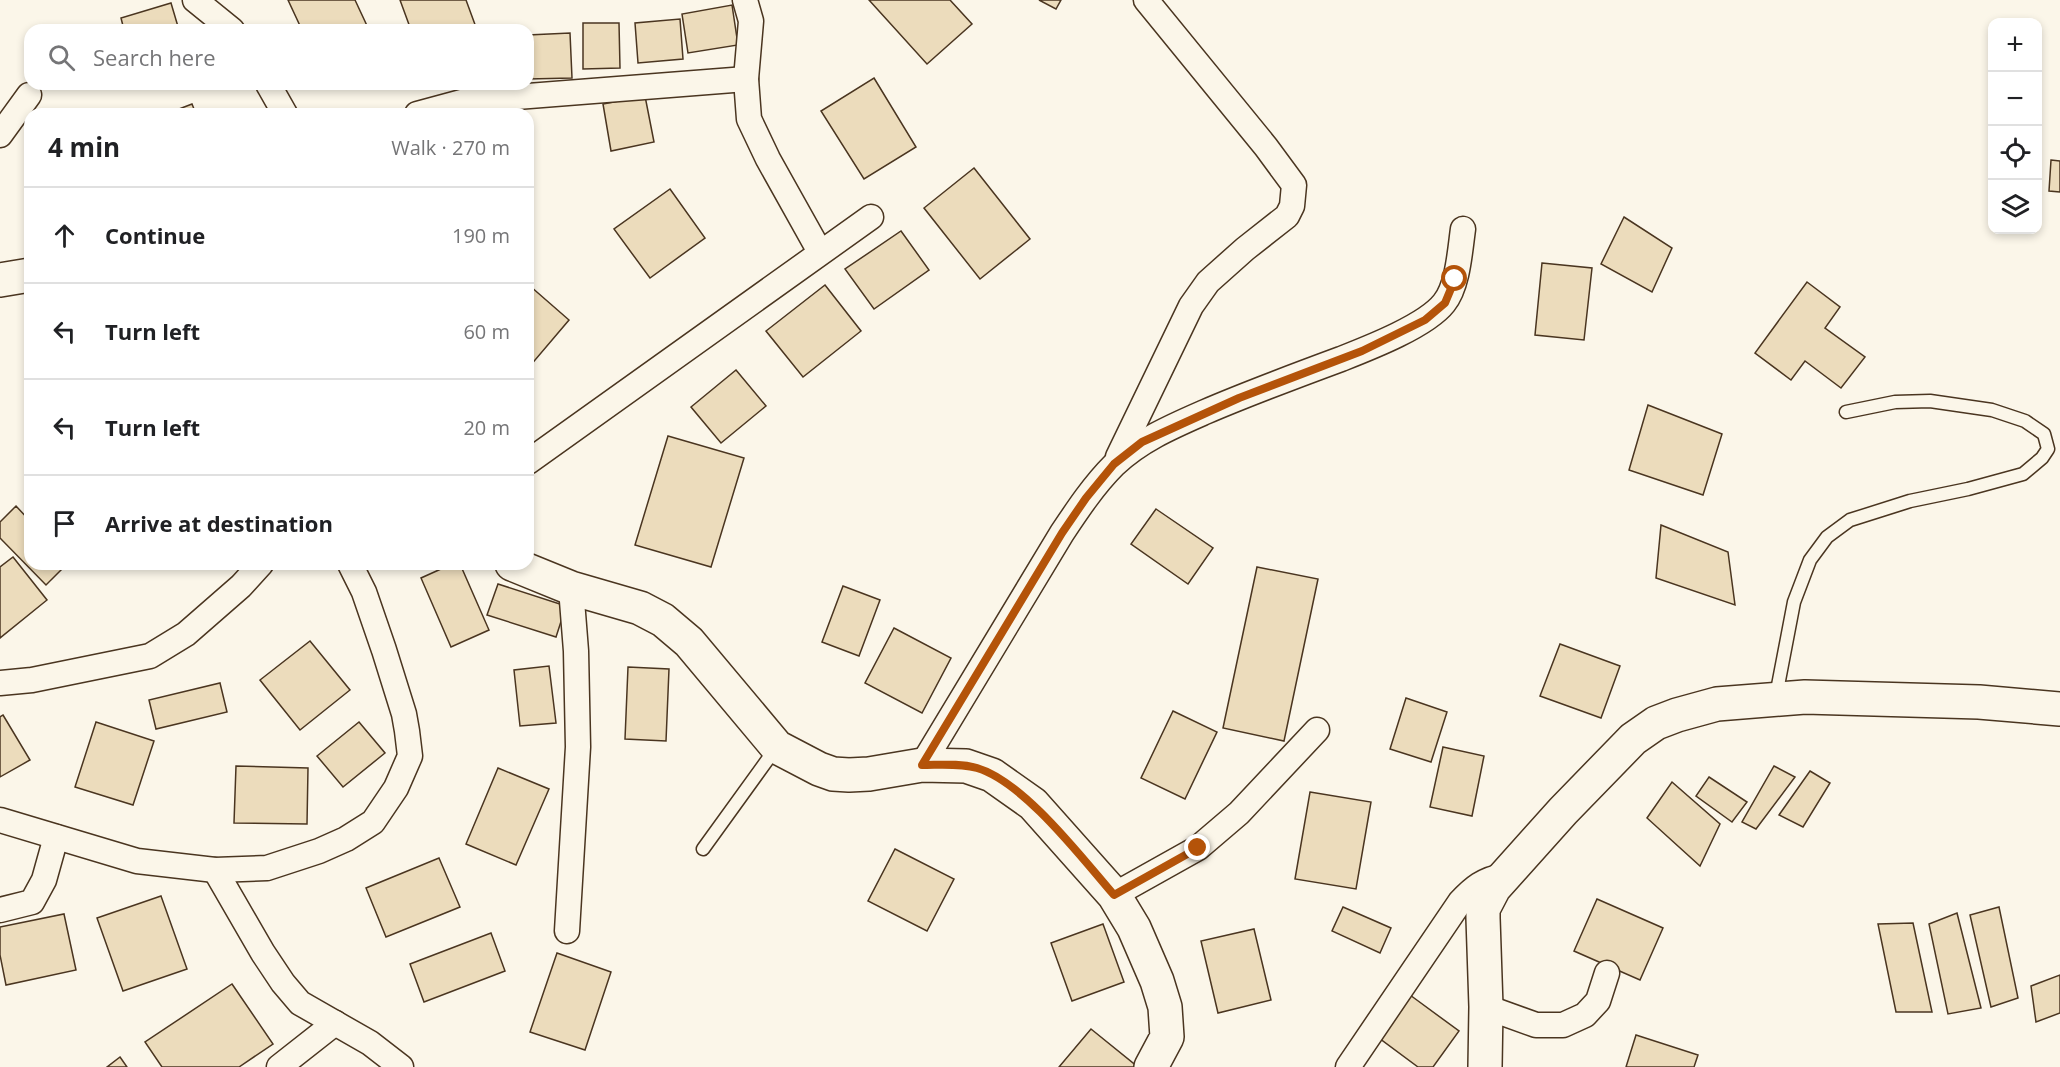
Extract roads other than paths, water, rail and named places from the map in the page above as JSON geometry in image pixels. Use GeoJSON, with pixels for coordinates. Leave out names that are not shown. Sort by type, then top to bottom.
{"type":"FeatureCollection","features":[{"type":"Feature","properties":{"kind":"street"},"geometry":{"type":"LineString","coordinates":[[195,0],[225,24]]}},
{"type":"Feature","properties":{"kind":"street"},"geometry":{"type":"LineString","coordinates":[[745,0],[751,21],[746,79],[749,119],[768,159],[820,252]]}},
{"type":"Feature","properties":{"kind":"street"},"geometry":{"type":"LineString","coordinates":[[1114,464],[1191,306],[1208,282],[1287,216],[1292,206],[1294,185],[1266,147],[1146,0]]}},
{"type":"Feature","properties":{"kind":"street"},"geometry":{"type":"LineString","coordinates":[[439,108],[465,101],[746,79]]}},
{"type":"Feature","properties":{"kind":"street"},"geometry":{"type":"LineString","coordinates":[[271,90],[282,108]]}},
{"type":"Feature","properties":{"kind":"street"},"geometry":{"type":"LineString","coordinates":[[0,135],[29,95]]}},
{"type":"Feature","properties":{"kind":"street"},"geometry":{"type":"LineString","coordinates":[[534,458],[871,217]]}},
{"type":"Feature","properties":{"kind":"street"},"geometry":{"type":"LineString","coordinates":[[922,765],[1062,533],[1086,498],[1114,464],[1142,442],[1179,424],[1239,398],[1362,351],[1425,320],[1445,303],[1455,279],[1463,229]]}},
{"type":"Feature","properties":{"kind":"street"},"geometry":{"type":"LineString","coordinates":[[0,280],[24,277]]}},
{"type":"Feature","properties":{"kind":"street"},"geometry":{"type":"LineString","coordinates":[[0,683],[32,680],[150,656],[186,634],[241,586],[256,570]]}},
{"type":"Feature","properties":{"kind":"street"},"geometry":{"type":"LineString","coordinates":[[0,820],[137,861],[215,870],[267,868],[319,851],[373,822],[396,788],[410,756],[404,714],[364,592],[353,570]]}},
{"type":"Feature","properties":{"kind":"street"},"geometry":{"type":"LineString","coordinates":[[527,570],[571,588],[640,608],[663,620],[689,642],[777,747],[819,769],[833,774],[869,774],[922,765],[966,766],[978,769],[1007,784],[1033,804],[1114,895],[1134,928],[1157,981],[1165,1007],[1167,1037],[1151,1067]]}},
{"type":"Feature","properties":{"kind":"street"},"geometry":{"type":"LineString","coordinates":[[567,931],[578,747],[576,651],[571,588]]}},
{"type":"Feature","properties":{"kind":"street"},"geometry":{"type":"LineString","coordinates":[[1485,1067],[1483,909],[1503,876],[1633,739],[1656,723],[1677,714],[1718,704],[1805,697],[1979,702],[2060,709]]}},
{"type":"Feature","properties":{"kind":"street"},"geometry":{"type":"LineString","coordinates":[[1114,895],[1198,848],[1239,813],[1317,730]]}},
{"type":"Feature","properties":{"kind":"street"},"geometry":{"type":"LineString","coordinates":[[0,910],[32,902],[44,880],[56,837]]}},
{"type":"Feature","properties":{"kind":"street"},"geometry":{"type":"LineString","coordinates":[[215,870],[263,953],[283,984],[300,1003],[370,1043],[400,1067]]}},
{"type":"Feature","properties":{"kind":"street"},"geometry":{"type":"LineString","coordinates":[[1348,1067],[1460,902],[1484,881],[1503,876]]}},
{"type":"Feature","properties":{"kind":"street"},"geometry":{"type":"LineString","coordinates":[[1486,1007],[1536,1025],[1563,1025],[1585,1015],[1598,1001],[1607,973]]}},
{"type":"Feature","properties":{"kind":"street"},"geometry":{"type":"LineString","coordinates":[[279,1067],[335,1023]]}},
{"type":"Feature","properties":{"kind":"lane"},"geometry":{"type":"LineString","coordinates":[[1775,700],[1794,602],[1810,560],[1827,537],[1850,520],[1870,513],[2023,474],[2042,458],[2048,449],[2044,434],[2025,421],[1992,410],[1930,401],[1895,402],[1846,412]]}},
{"type":"Feature","properties":{"kind":"lane"},"geometry":{"type":"LineString","coordinates":[[703,849],[777,747]]}}]}
